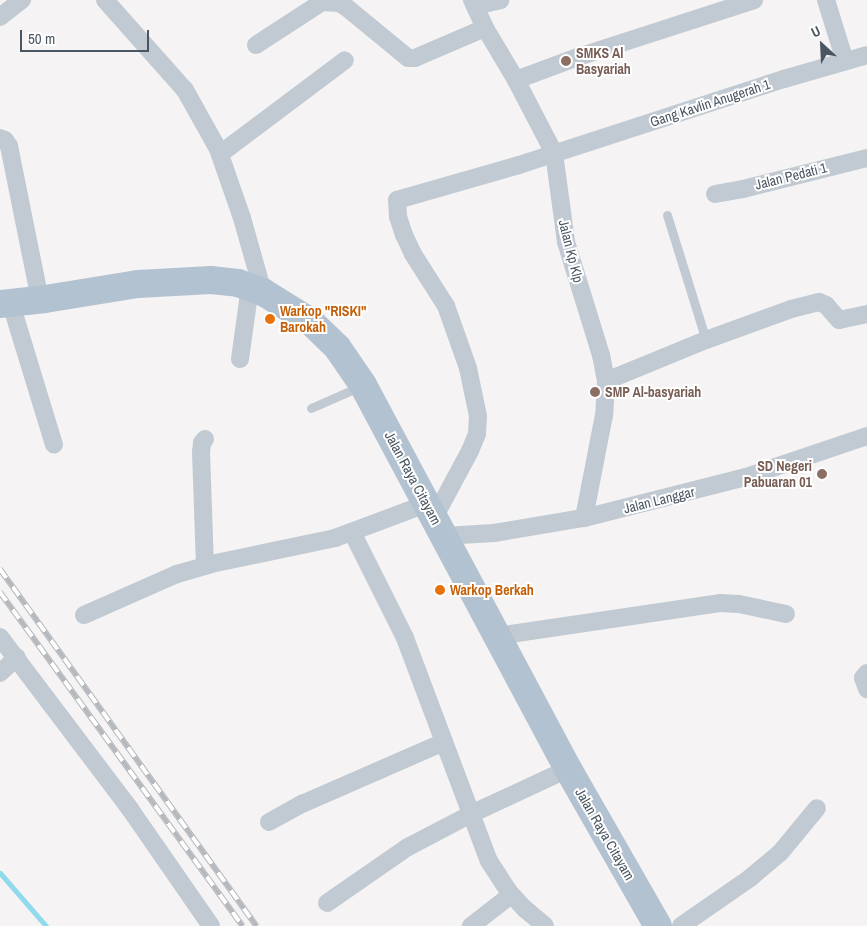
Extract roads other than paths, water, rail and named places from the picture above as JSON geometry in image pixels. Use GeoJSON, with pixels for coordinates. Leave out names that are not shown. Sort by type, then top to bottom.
{"type":"FeatureCollection","features":[{"type":"Feature","properties":{"kind":"main road","name":"Jalan Raya Citayam"},"geometry":{"type":"LineString","coordinates":[[6,304],[138,284],[212,280],[238,283],[257,290],[311,322],[337,348],[363,385],[568,769],[658,926]]}},
{"type":"Feature","properties":{"kind":"street"},"geometry":{"type":"LineString","coordinates":[[0,17],[22,0]]}},
{"type":"Feature","properties":{"kind":"street"},"geometry":{"type":"LineString","coordinates":[[105,0],[185,90],[220,154],[242,218],[257,290],[240,359]]}},
{"type":"Feature","properties":{"kind":"street"},"geometry":{"type":"LineString","coordinates":[[474,3],[500,0]]}},
{"type":"Feature","properties":{"kind":"street"},"geometry":{"type":"LineString","coordinates":[[516,80],[578,57],[754,0]]}},
{"type":"Feature","properties":{"kind":"street"},"geometry":{"type":"LineString","coordinates":[[826,0],[845,62]]}},
{"type":"Feature","properties":{"kind":"street"},"geometry":{"type":"LineString","coordinates":[[256,45],[322,2],[339,3],[346,7],[408,58],[415,58],[485,28]]}},
{"type":"Feature","properties":{"kind":"street","name":"Jalan Kp Klp"},"geometry":{"type":"LineString","coordinates":[[474,3],[485,28],[516,80],[554,153],[566,242],[601,354],[606,381],[604,415],[584,518]]}},
{"type":"Feature","properties":{"kind":"street","name":"Gang Kavlin Anugerah 1"},"geometry":{"type":"LineString","coordinates":[[435,519],[470,451],[477,434],[478,416],[468,368],[446,306],[413,254],[404,235],[398,217],[397,200],[519,165],[784,79],[867,55]]}},
{"type":"Feature","properties":{"kind":"street"},"geometry":{"type":"LineString","coordinates":[[220,154],[345,60]]}},
{"type":"Feature","properties":{"kind":"street"},"geometry":{"type":"LineString","coordinates":[[0,138],[5,140],[9,146],[40,300]]}},
{"type":"Feature","properties":{"kind":"street","name":"Jalan Pedati 1"},"geometry":{"type":"LineString","coordinates":[[715,194],[743,189],[867,158]]}},
{"type":"Feature","properties":{"kind":"street"},"geometry":{"type":"LineString","coordinates":[[606,381],[706,340],[791,309],[819,302],[826,305],[838,320],[867,314]]}},
{"type":"Feature","properties":{"kind":"street"},"geometry":{"type":"LineString","coordinates":[[6,304],[54,445]]}},
{"type":"Feature","properties":{"kind":"street","name":"Jalan Langgar"},"geometry":{"type":"LineString","coordinates":[[84,615],[178,574],[352,532],[435,519],[494,533],[584,518],[746,478],[867,436]]}},
{"type":"Feature","properties":{"kind":"street"},"geometry":{"type":"LineString","coordinates":[[205,439],[202,443],[201,452],[205,566]]}},
{"type":"Feature","properties":{"kind":"street"},"geometry":{"type":"LineString","coordinates":[[352,532],[406,638],[424,682],[470,814],[489,861],[509,892],[524,909],[545,926]]}},
{"type":"Feature","properties":{"kind":"street"},"geometry":{"type":"LineString","coordinates":[[497,636],[720,603],[739,604],[786,614]]}},
{"type":"Feature","properties":{"kind":"street"},"geometry":{"type":"LineString","coordinates":[[0,637],[17,657],[130,809],[211,926]]}},
{"type":"Feature","properties":{"kind":"street"},"geometry":{"type":"LineString","coordinates":[[0,673],[17,657]]}},
{"type":"Feature","properties":{"kind":"street"},"geometry":{"type":"LineString","coordinates":[[867,673],[863,678],[867,689]]}},
{"type":"Feature","properties":{"kind":"street"},"geometry":{"type":"LineString","coordinates":[[269,822],[302,804],[444,742]]}},
{"type":"Feature","properties":{"kind":"street"},"geometry":{"type":"LineString","coordinates":[[327,903],[408,847],[470,814],[568,769]]}},
{"type":"Feature","properties":{"kind":"street"},"geometry":{"type":"LineString","coordinates":[[681,926],[750,878],[780,853],[817,808]]}},
{"type":"Feature","properties":{"kind":"street"},"geometry":{"type":"LineString","coordinates":[[471,926],[507,898],[509,892]]}},
{"type":"Feature","properties":{"kind":"lane"},"geometry":{"type":"LineString","coordinates":[[667,215],[706,340]]}},
{"type":"Feature","properties":{"kind":"lane"},"geometry":{"type":"LineString","coordinates":[[311,408],[363,385]]}},
{"type":"Feature","properties":{"kind":"waterway"},"geometry":{"type":"LineString","coordinates":[[0,873],[46,926]]}},
{"type":"Feature","properties":{"kind":"railway"},"geometry":{"type":"LineString","coordinates":[[0,569],[257,926]]}},
{"type":"Feature","properties":{"kind":"railway"},"geometry":{"type":"LineString","coordinates":[[0,592],[243,926]]}},
{"type":"Feature","properties":{"kind":"place","name":"SMKS Al Basyariah"},"geometry":{"type":"Point","coordinates":[566,61]}},
{"type":"Feature","properties":{"kind":"place","name":"Warkop \"RISKI\" Barokah"},"geometry":{"type":"Point","coordinates":[270,319]}},
{"type":"Feature","properties":{"kind":"place","name":"SMP Al-basyariah"},"geometry":{"type":"Point","coordinates":[595,392]}},
{"type":"Feature","properties":{"kind":"place","name":"SD Negeri Pabuaran 01"},"geometry":{"type":"Point","coordinates":[822,474]}},
{"type":"Feature","properties":{"kind":"place","name":"Warkop Berkah"},"geometry":{"type":"Point","coordinates":[440,590]}}]}
